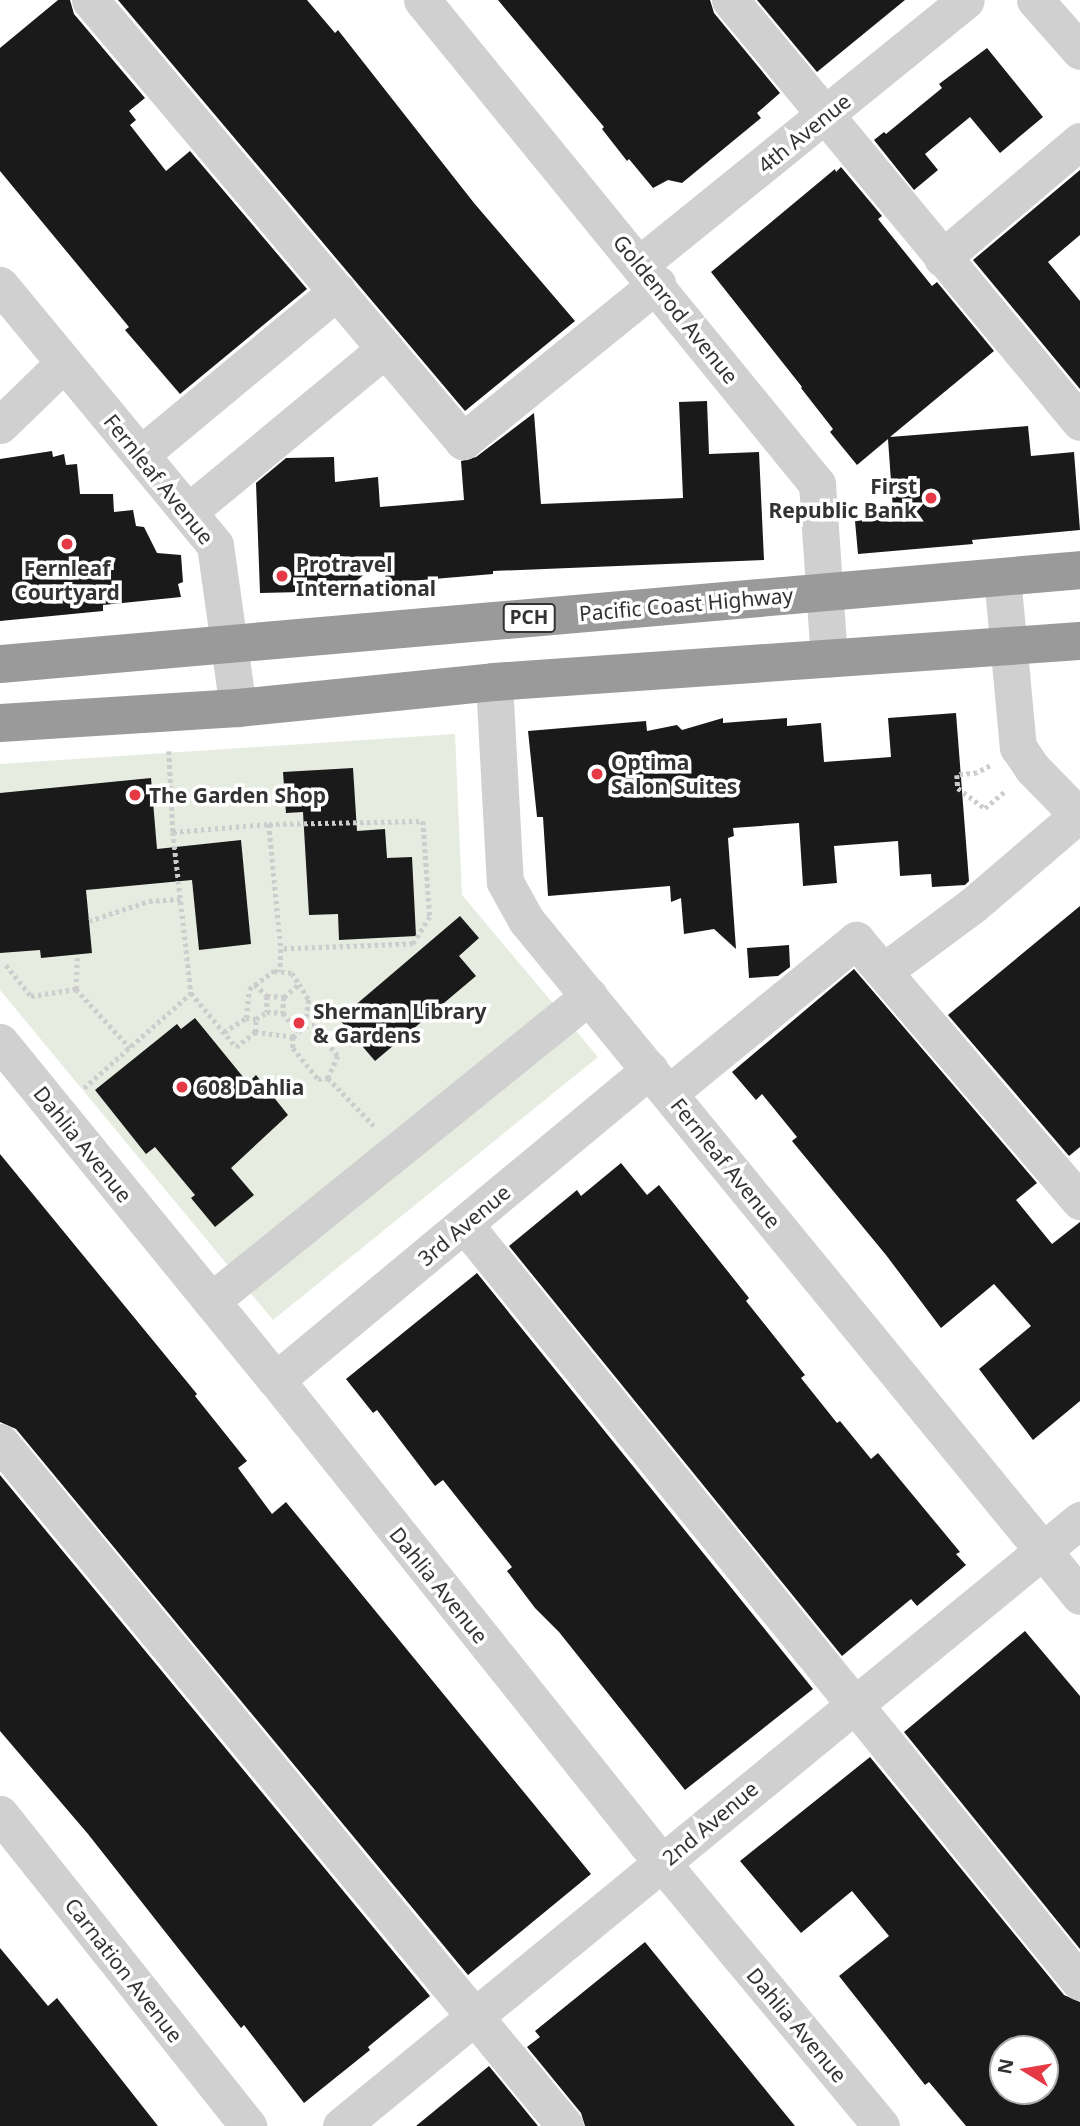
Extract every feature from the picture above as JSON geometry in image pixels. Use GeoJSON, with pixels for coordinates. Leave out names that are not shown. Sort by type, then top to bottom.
{"type":"FeatureCollection","features":[{"type":"Feature","properties":{"kind":"highway","name":"Pacific Coast Highway"},"geometry":{"type":"LineString","coordinates":[[0,664],[232,646],[1080,570]]}},
{"type":"Feature","properties":{"kind":"highway"},"geometry":{"type":"LineString","coordinates":[[0,723],[238,708],[494,682],[1080,641]]}},
{"type":"Feature","properties":{"kind":"street"},"geometry":{"type":"LineString","coordinates":[[90,0],[385,349],[188,512]]}},
{"type":"Feature","properties":{"kind":"street","name":"Goldenrod Avenue"},"geometry":{"type":"LineString","coordinates":[[422,0],[649,274],[817,484],[829,659]]}},
{"type":"Feature","properties":{"kind":"street"},"geometry":{"type":"LineString","coordinates":[[730,0],[824,117],[1080,422]]}},
{"type":"Feature","properties":{"kind":"street","name":"4th Avenue"},"geometry":{"type":"LineString","coordinates":[[385,349],[463,441],[824,117],[966,0]]}},
{"type":"Feature","properties":{"kind":"street"},"geometry":{"type":"LineString","coordinates":[[1035,0],[1080,51]]}},
{"type":"Feature","properties":{"kind":"street"},"geometry":{"type":"LineString","coordinates":[[942,258],[1080,141]]}},
{"type":"Feature","properties":{"kind":"street","name":"Fernleaf Avenue"},"geometry":{"type":"LineString","coordinates":[[0,285],[215,545],[232,646],[238,708]]}},
{"type":"Feature","properties":{"kind":"street"},"geometry":{"type":"LineString","coordinates":[[141,454],[337,291]]}},
{"type":"Feature","properties":{"kind":"street"},"geometry":{"type":"LineString","coordinates":[[0,425],[63,364]]}},
{"type":"Feature","properties":{"kind":"street"},"geometry":{"type":"LineString","coordinates":[[1002,576],[1018,747],[1032,768],[1079,816],[973,905],[884,971],[1080,1201]]}},
{"type":"Feature","properties":{"kind":"street","name":"Fernleaf Avenue"},"geometry":{"type":"LineString","coordinates":[[494,682],[505,882],[526,920],[1080,1596]]}},
{"type":"Feature","properties":{"kind":"street","name":"3rd Avenue"},"geometry":{"type":"LineString","coordinates":[[276,1380],[465,1225],[856,940],[884,971]]}},
{"type":"Feature","properties":{"kind":"street"},"geometry":{"type":"LineString","coordinates":[[211,1301],[589,996]]}},
{"type":"Feature","properties":{"kind":"street","name":"Dahlia Avenue"},"geometry":{"type":"LineString","coordinates":[[0,1042],[276,1380],[662,1863],[881,2126]]}},
{"type":"Feature","properties":{"kind":"street"},"geometry":{"type":"LineString","coordinates":[[465,1225],[1080,1982]]}},
{"type":"Feature","properties":{"kind":"street"},"geometry":{"type":"LineString","coordinates":[[0,1442],[565,2126]]}},
{"type":"Feature","properties":{"kind":"street","name":"2nd Avenue"},"geometry":{"type":"LineString","coordinates":[[341,2126],[853,1703],[1080,1520]]}},
{"type":"Feature","properties":{"kind":"street","name":"Carnation Avenue"},"geometry":{"type":"LineString","coordinates":[[0,1814],[248,2126]]}},
{"type":"Feature","properties":{"kind":"path"},"geometry":{"type":"LineString","coordinates":[[169,751],[173,832],[191,993],[236,1047],[255,1032],[293,1037],[305,1026],[309,1000],[292,973],[274,971],[249,989],[246,1018]]}},
{"type":"Feature","properties":{"kind":"path"},"geometry":{"type":"LineString","coordinates":[[990,766],[978,773],[957,775],[958,788],[985,808],[1007,789]]}},
{"type":"Feature","properties":{"kind":"path"},"geometry":{"type":"LineString","coordinates":[[173,832],[270,824],[423,821],[430,917],[414,944],[281,949]]}},
{"type":"Feature","properties":{"kind":"path"},"geometry":{"type":"LineString","coordinates":[[270,824],[281,949],[280,972]]}},
{"type":"Feature","properties":{"kind":"path"},"geometry":{"type":"LineString","coordinates":[[89,921],[149,901],[181,899]]}},
{"type":"Feature","properties":{"kind":"path"},"geometry":{"type":"LineString","coordinates":[[77,954],[76,989],[130,1048]]}},
{"type":"Feature","properties":{"kind":"path"},"geometry":{"type":"LineString","coordinates":[[6,965],[31,996],[76,989]]}},
{"type":"Feature","properties":{"kind":"path"},"geometry":{"type":"LineString","coordinates":[[255,984],[267,996],[284,997],[299,984]]}},
{"type":"Feature","properties":{"kind":"path"},"geometry":{"type":"LineString","coordinates":[[79,1093],[191,993]]}},
{"type":"Feature","properties":{"kind":"path"},"geometry":{"type":"LineString","coordinates":[[267,996],[267,1012]]}},
{"type":"Feature","properties":{"kind":"path"},"geometry":{"type":"LineString","coordinates":[[284,997],[283,1013],[299,1032]]}},
{"type":"Feature","properties":{"kind":"path"},"geometry":{"type":"LineString","coordinates":[[223,1032],[246,1018],[256,1019],[267,1012],[283,1013]]}},
{"type":"Feature","properties":{"kind":"path"},"geometry":{"type":"LineString","coordinates":[[255,1032],[256,1019]]}},
{"type":"Feature","properties":{"kind":"path"},"geometry":{"type":"LineString","coordinates":[[305,1026],[314,1025],[338,1056],[328,1078]]}},
{"type":"Feature","properties":{"kind":"path"},"geometry":{"type":"LineString","coordinates":[[293,1037],[293,1048],[318,1079],[328,1078]]}},
{"type":"Feature","properties":{"kind":"path"},"geometry":{"type":"LineString","coordinates":[[328,1078],[398,1151]]}},
{"type":"Feature","properties":{"kind":"shaded area","name":"Sherman Library & Gardens"},"geometry":{"type":"Polygon","coordinates":[[[455,734],[462,895],[598,1057],[273,1320],[0,990],[0,764],[455,734]]]}},
{"type":"Feature","properties":{"kind":"building"},"geometry":{"type":"Polygon","coordinates":[[[58,0],[70,0],[74,14],[145,98],[129,111],[136,120],[130,125],[166,171],[190,151],[307,289],[180,394],[125,330],[129,327],[0,171],[0,48],[58,0]]]}},
{"type":"Feature","properties":{"kind":"building"},"geometry":{"type":"Polygon","coordinates":[[[118,0],[307,0],[335,33],[338,30],[474,203],[575,321],[465,411],[118,0]]]}},
{"type":"Feature","properties":{"kind":"building"},"geometry":{"type":"Polygon","coordinates":[[[498,0],[710,0],[714,13],[780,93],[757,113],[761,118],[682,183],[668,180],[653,188],[629,159],[627,161],[602,129],[604,127],[498,0]]]}},
{"type":"Feature","properties":{"kind":"building"},"geometry":{"type":"Polygon","coordinates":[[[757,0],[905,0],[817,72],[757,0]]]}},
{"type":"Feature","properties":{"kind":"building"},"geometry":{"type":"Polygon","coordinates":[[[987,48],[1043,117],[1000,153],[970,117],[925,154],[938,170],[914,190],[874,140],[884,132],[886,134],[942,88],[939,84],[987,48]]]}},
{"type":"Feature","properties":{"kind":"building"},"geometry":{"type":"Polygon","coordinates":[[[841,167],[882,216],[878,219],[932,286],[937,282],[994,351],[890,437],[1028,426],[1031,456],[1074,452],[1080,530],[972,540],[973,544],[858,554],[855,521],[900,517],[893,510],[888,439],[857,465],[830,432],[833,429],[802,387],[711,272],[835,169],[836,172],[841,167]]]}},
{"type":"Feature","properties":{"kind":"building"},"geometry":{"type":"Polygon","coordinates":[[[1080,170],[1080,235],[1048,262],[1080,301],[1080,389],[973,260],[1080,170]]]}},
{"type":"Feature","properties":{"kind":"building"},"geometry":{"type":"Polygon","coordinates":[[[707,401],[709,454],[759,452],[764,560],[493,571],[493,574],[386,583],[384,558],[344,591],[260,593],[256,483],[286,458],[334,457],[335,482],[378,477],[380,507],[464,500],[461,461],[476,457],[534,413],[541,504],[683,498],[679,402],[707,401]]]}},
{"type":"Feature","properties":{"kind":"building"},"geometry":{"type":"Polygon","coordinates":[[[52,451],[53,457],[64,454],[66,465],[77,464],[80,494],[113,494],[114,512],[133,510],[136,526],[144,527],[157,553],[181,555],[183,582],[178,584],[181,597],[103,605],[103,611],[0,621],[0,459],[52,451]]]}},
{"type":"Feature","properties":{"kind":"building"},"geometry":{"type":"Polygon","coordinates":[[[956,713],[969,881],[965,885],[932,887],[931,874],[900,876],[898,841],[834,846],[837,883],[803,886],[799,823],[733,828],[734,836],[728,838],[736,949],[714,929],[684,934],[681,898],[671,902],[670,886],[548,896],[543,817],[537,817],[528,731],[646,721],[647,731],[677,725],[682,730],[723,718],[723,723],[787,718],[787,726],[821,723],[824,762],[891,757],[888,718],[956,713]]]}},
{"type":"Feature","properties":{"kind":"building"},"geometry":{"type":"Polygon","coordinates":[[[353,768],[357,831],[385,829],[387,858],[412,857],[416,936],[339,940],[338,914],[309,915],[303,812],[286,813],[283,772],[353,768]]]}},
{"type":"Feature","properties":{"kind":"building"},"geometry":{"type":"Polygon","coordinates":[[[151,778],[157,849],[241,840],[251,944],[199,950],[192,880],[86,890],[92,953],[41,958],[40,950],[0,953],[0,793],[151,778]]]}},
{"type":"Feature","properties":{"kind":"building"},"geometry":{"type":"Polygon","coordinates":[[[1080,906],[1080,1147],[1069,1156],[948,1015],[1080,906]]]}},
{"type":"Feature","properties":{"kind":"building"},"geometry":{"type":"Polygon","coordinates":[[[460,916],[479,938],[459,956],[476,976],[375,1061],[339,1019],[460,916]]]}},
{"type":"Feature","properties":{"kind":"building"},"geometry":{"type":"Polygon","coordinates":[[[789,945],[790,967],[778,976],[749,978],[747,948],[789,945]]]}},
{"type":"Feature","properties":{"kind":"building"},"geometry":{"type":"Polygon","coordinates":[[[854,969],[1037,1183],[1016,1200],[1052,1244],[1080,1222],[1080,1401],[1033,1440],[979,1369],[1031,1326],[994,1284],[941,1328],[886,1255],[792,1141],[797,1137],[762,1094],[756,1100],[732,1072],[854,969]]]}},
{"type":"Feature","properties":{"kind":"building","name":"608 Dahlia"},"geometry":{"type":"Polygon","coordinates":[[[195,1018],[248,1083],[256,1075],[288,1115],[231,1168],[254,1195],[215,1227],[191,1198],[195,1195],[155,1147],[146,1154],[95,1090],[177,1024],[181,1029],[195,1018]]]}},
{"type":"Feature","properties":{"kind":"building"},"geometry":{"type":"Polygon","coordinates":[[[0,1154],[197,1394],[195,1396],[247,1461],[238,1468],[272,1514],[286,1502],[591,1874],[468,1975],[16,1429],[0,1422],[0,1154]]]}},
{"type":"Feature","properties":{"kind":"building"},"geometry":{"type":"Polygon","coordinates":[[[621,1163],[647,1195],[659,1185],[749,1298],[746,1301],[805,1375],[801,1378],[837,1423],[840,1421],[871,1459],[878,1453],[960,1552],[956,1554],[966,1565],[917,1606],[911,1599],[842,1656],[509,1246],[577,1190],[581,1196],[621,1163]]]}},
{"type":"Feature","properties":{"kind":"building"},"geometry":{"type":"Polygon","coordinates":[[[477,1273],[813,1689],[685,1790],[559,1632],[535,1608],[507,1571],[512,1567],[443,1480],[435,1486],[377,1410],[373,1413],[346,1379],[477,1273]]]}},
{"type":"Feature","properties":{"kind":"building"},"geometry":{"type":"Polygon","coordinates":[[[0,1475],[430,1996],[368,2047],[370,2050],[304,2103],[244,2025],[241,2028],[88,1834],[0,1731],[0,1475]]]}},
{"type":"Feature","properties":{"kind":"building"},"geometry":{"type":"Polygon","coordinates":[[[1025,1631],[1080,1696],[1080,1949],[904,1732],[1025,1631]]]}},
{"type":"Feature","properties":{"kind":"building"},"geometry":{"type":"Polygon","coordinates":[[[870,1757],[1064,1995],[1080,2002],[1080,2126],[966,2126],[929,2082],[925,2085],[839,1976],[889,1936],[852,1891],[801,1933],[740,1861],[870,1757]]]}},
{"type":"Feature","properties":{"kind":"building"},"geometry":{"type":"Polygon","coordinates":[[[645,1942],[795,2126],[585,2126],[581,2113],[527,2047],[540,2037],[535,2031],[645,1942]]]}},
{"type":"Feature","properties":{"kind":"building"},"geometry":{"type":"Polygon","coordinates":[[[0,1948],[48,2006],[57,1998],[158,2126],[0,2126],[0,1948]]]}},
{"type":"Feature","properties":{"kind":"building"},"geometry":{"type":"Polygon","coordinates":[[[489,2066],[538,2126],[416,2126],[489,2066]]]}},
{"type":"Feature","properties":{"kind":"place","name":"First Republic Bank"},"geometry":{"type":"Point","coordinates":[931,498]}},
{"type":"Feature","properties":{"kind":"place","name":"Fernleaf Courtyard"},"geometry":{"type":"Point","coordinates":[67,544]}},
{"type":"Feature","properties":{"kind":"place","name":"Protravel International"},"geometry":{"type":"Point","coordinates":[282,576]}},
{"type":"Feature","properties":{"kind":"place","name":"Optima Salon Suites"},"geometry":{"type":"Point","coordinates":[597,774]}},
{"type":"Feature","properties":{"kind":"place","name":"The Garden Shop"},"geometry":{"type":"Point","coordinates":[135,795]}},
{"type":"Feature","properties":{"kind":"place","name":"Sherman Library & Gardens"},"geometry":{"type":"Point","coordinates":[299,1023]}},
{"type":"Feature","properties":{"kind":"place","name":"608 Dahlia"},"geometry":{"type":"Point","coordinates":[182,1087]}}]}
